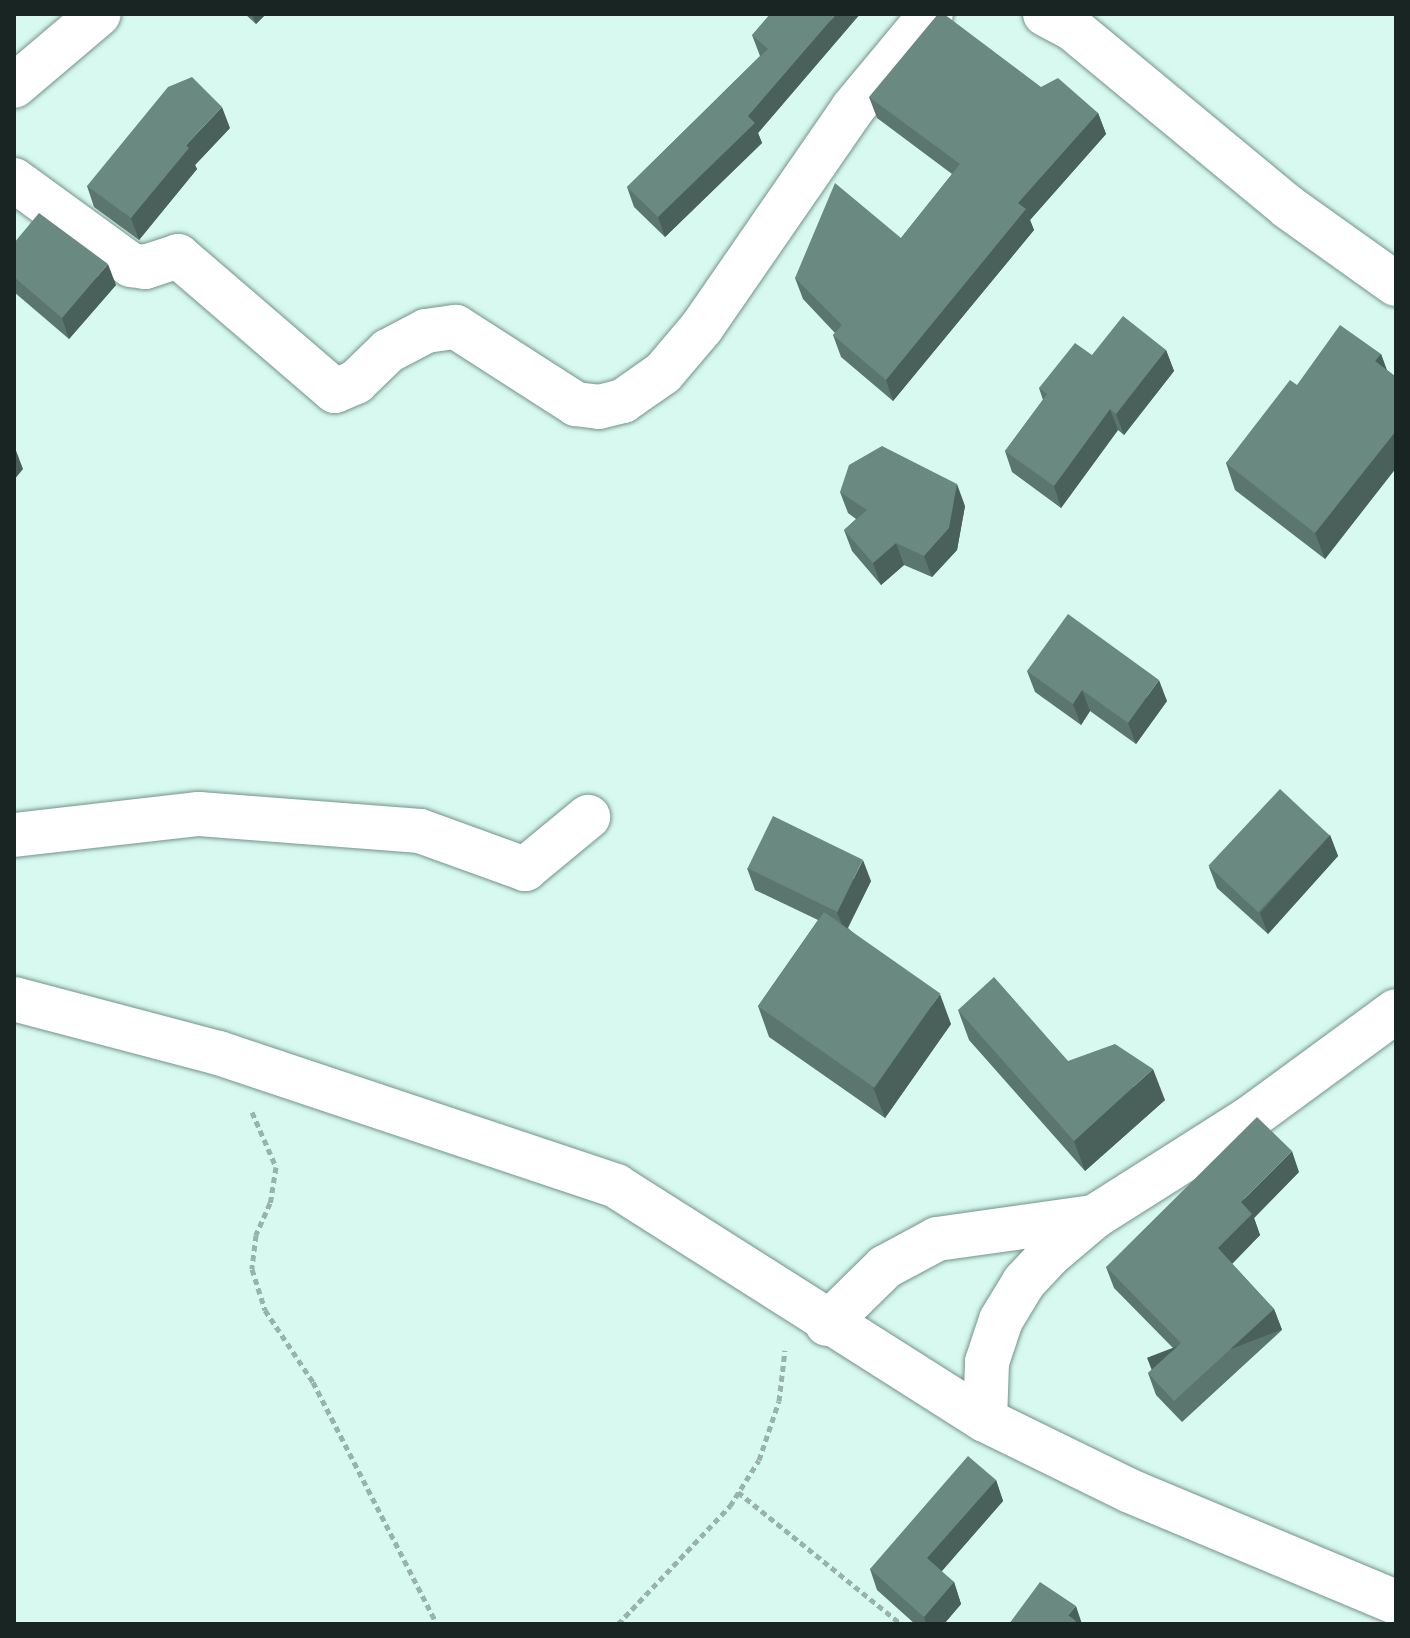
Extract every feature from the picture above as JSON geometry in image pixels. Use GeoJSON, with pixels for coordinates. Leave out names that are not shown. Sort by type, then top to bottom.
{"type":"FeatureCollection","features":[{"type":"Feature","properties":{"kind":"street"},"geometry":{"type":"LineString","coordinates":[[17,88],[99,14]]}},
{"type":"Feature","properties":{"kind":"street"},"geometry":{"type":"LineString","coordinates":[[14,180],[131,265],[145,267],[178,256],[335,391],[356,382],[400,344],[426,331],[456,327],[576,404],[599,407],[623,401],[663,373],[702,327],[853,108],[931,14]]}},
{"type":"Feature","properties":{"kind":"street"},"geometry":{"type":"LineString","coordinates":[[1074,19],[1288,207],[1396,284]]}},
{"type":"Feature","properties":{"kind":"street"},"geometry":{"type":"LineString","coordinates":[[14,835],[199,814],[420,831],[525,869],[588,817]]}},
{"type":"Feature","properties":{"kind":"street"},"geometry":{"type":"LineString","coordinates":[[14,999],[219,1053],[616,1186],[827,1324],[985,1420],[1130,1491],[1396,1602]]}},
{"type":"Feature","properties":{"kind":"street"},"geometry":{"type":"LineString","coordinates":[[985,1420],[987,1362],[1001,1320],[1024,1282],[1094,1217],[1250,1118],[1396,1011]]}},
{"type":"Feature","properties":{"kind":"street"},"geometry":{"type":"LineString","coordinates":[[827,1324],[885,1267],[923,1245],[1094,1217]]}},
{"type":"Feature","properties":{"kind":"path"},"geometry":{"type":"LineString","coordinates":[[219,1053],[262,1129],[276,1167],[270,1203],[256,1235],[252,1269],[265,1310],[313,1382],[437,1624]]}},
{"type":"Feature","properties":{"kind":"path"},"geometry":{"type":"LineString","coordinates":[[618,1624],[738,1492],[759,1460],[779,1401],[791,1301]]}},
{"type":"Feature","properties":{"kind":"path"},"geometry":{"type":"LineString","coordinates":[[738,1492],[901,1624]]}},
{"type":"Feature","properties":{"kind":"building"},"geometry":{"type":"Polygon","coordinates":[[[770,14],[836,14],[748,116],[755,123],[658,217],[627,187],[768,49],[752,35],[770,14]]]}},
{"type":"Feature","properties":{"kind":"building"},"geometry":{"type":"Polygon","coordinates":[[[938,14],[944,14],[1041,87],[1058,78],[1098,113],[1018,203],[1026,209],[886,380],[833,335],[842,325],[795,278],[835,183],[901,238],[960,164],[869,97],[938,14]]]}},
{"type":"Feature","properties":{"kind":"building"},"geometry":{"type":"Polygon","coordinates":[[[192,77],[222,107],[186,145],[189,148],[131,218],[87,186],[168,87],[192,77]]]}},
{"type":"Feature","properties":{"kind":"building"},"geometry":{"type":"Polygon","coordinates":[[[39,213],[108,264],[62,318],[14,277],[14,243],[39,213]]]}},
{"type":"Feature","properties":{"kind":"building"},"geometry":{"type":"Polygon","coordinates":[[[1123,316],[1166,350],[1116,414],[1110,409],[1054,486],[1005,451],[1047,394],[1039,388],[1075,343],[1092,355],[1123,316]]]}},
{"type":"Feature","properties":{"kind":"building"},"geometry":{"type":"Polygon","coordinates":[[[1340,325],[1381,354],[1375,361],[1396,377],[1396,431],[1315,533],[1226,463],[1290,380],[1297,385],[1340,325]]]}},
{"type":"Feature","properties":{"kind":"building"},"geometry":{"type":"Polygon","coordinates":[[[882,446],[957,484],[949,528],[924,556],[896,543],[873,563],[844,530],[867,510],[840,492],[849,465],[882,446]]]}},
{"type":"Feature","properties":{"kind":"building"},"geometry":{"type":"Polygon","coordinates":[[[1068,614],[1159,680],[1128,723],[1082,690],[1073,704],[1027,671],[1068,614]]]}},
{"type":"Feature","properties":{"kind":"building"},"geometry":{"type":"Polygon","coordinates":[[[1280,789],[1330,835],[1258,912],[1208,866],[1280,789]]]}},
{"type":"Feature","properties":{"kind":"building"},"geometry":{"type":"Polygon","coordinates":[[[773,816],[863,860],[837,912],[748,868],[773,816]]]}},
{"type":"Feature","properties":{"kind":"building"},"geometry":{"type":"Polygon","coordinates":[[[824,912],[940,993],[874,1088],[758,1006],[824,912]]]}},
{"type":"Feature","properties":{"kind":"building"},"geometry":{"type":"Polygon","coordinates":[[[994,977],[1068,1061],[1115,1044],[1153,1069],[1074,1141],[958,1010],[994,977]]]}},
{"type":"Feature","properties":{"kind":"building"},"geometry":{"type":"Polygon","coordinates":[[[1257,1117],[1292,1151],[1241,1202],[1252,1214],[1218,1248],[1274,1309],[1174,1401],[1148,1373],[1181,1343],[1106,1267],[1257,1117]]]}},
{"type":"Feature","properties":{"kind":"building"},"geometry":{"type":"Polygon","coordinates":[[[968,1456],[996,1480],[927,1558],[954,1582],[924,1617],[870,1569],[968,1456]]]}},
{"type":"Feature","properties":{"kind":"building"},"geometry":{"type":"Polygon","coordinates":[[[1040,1582],[1076,1606],[1068,1615],[1076,1621],[1074,1624],[1009,1624],[1040,1582]]]}}]}
